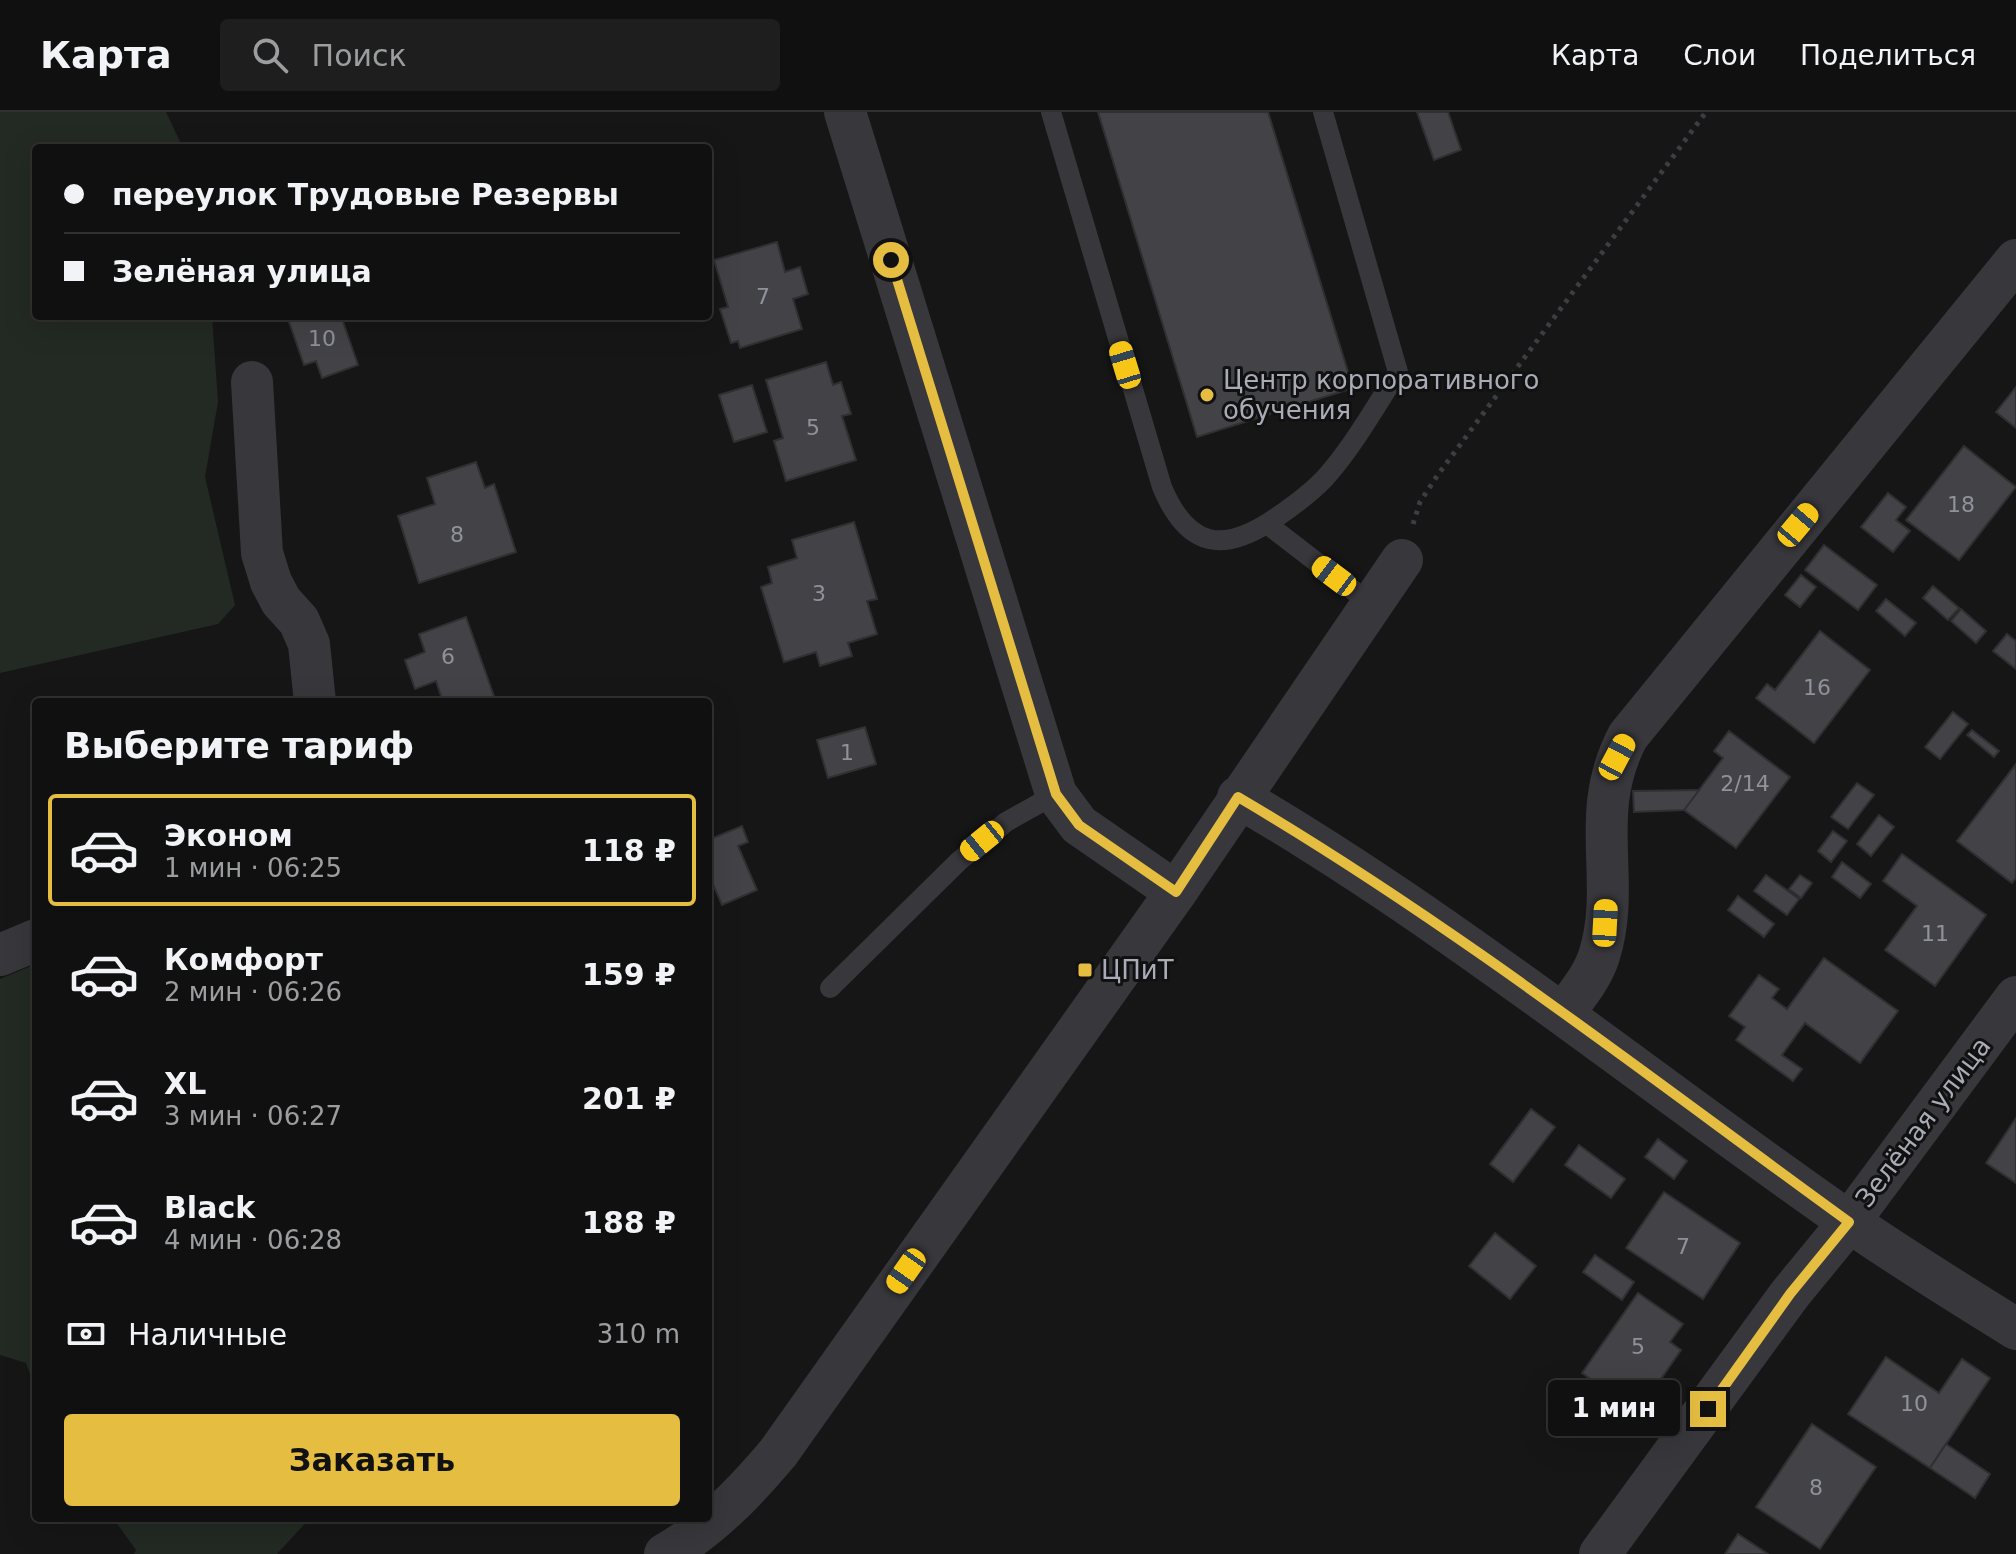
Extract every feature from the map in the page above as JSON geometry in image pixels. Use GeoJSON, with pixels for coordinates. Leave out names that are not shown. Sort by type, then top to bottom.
{"type":"FeatureCollection","features":[{"type":"Feature","properties":{"kind":"street"},"geometry":{"type":"LineString","coordinates":[[845,112],[1056,794],[1079,825],[1176,892]]}},
{"type":"Feature","properties":{"kind":"street"},"geometry":{"type":"LineString","coordinates":[[1563,1014],[1592,974],[1603,943],[1607,896],[1606,798],[1617,757],[1628,736],[2016,260]]}},
{"type":"Feature","properties":{"kind":"street"},"geometry":{"type":"LineString","coordinates":[[252,382],[262,553],[271,582],[281,601],[299,621],[309,644],[315,698]]}},
{"type":"Feature","properties":{"kind":"street"},"geometry":{"type":"LineString","coordinates":[[712,1521],[778,1453],[1176,892],[1402,560]]}},
{"type":"Feature","properties":{"kind":"street"},"geometry":{"type":"LineString","coordinates":[[1238,797],[1324,848],[1563,1014],[1849,1222],[2016,1329]]}},
{"type":"Feature","properties":{"kind":"street"},"geometry":{"type":"LineString","coordinates":[[0,955],[32,942]]}},
{"type":"Feature","properties":{"kind":"street","name":"Зелёная улица"},"geometry":{"type":"LineString","coordinates":[[1600,1554],[1790,1294],[1849,1222],[2016,997]]}},
{"type":"Feature","properties":{"kind":"street"},"geometry":{"type":"LineString","coordinates":[[665,1554],[687,1542],[711,1522]]}},
{"type":"Feature","properties":{"kind":"lane"},"geometry":{"type":"LineString","coordinates":[[1051,112],[1169,505],[1195,535],[1208,541],[1238,540],[1267,524],[1324,480],[1398,372],[1323,112]]}},
{"type":"Feature","properties":{"kind":"lane"},"geometry":{"type":"LineString","coordinates":[[1267,524],[1371,604]]}},
{"type":"Feature","properties":{"kind":"lane"},"geometry":{"type":"LineString","coordinates":[[830,988],[959,861],[1006,822],[1056,794]]}},
{"type":"Feature","properties":{"kind":"path"},"geometry":{"type":"LineString","coordinates":[[1402,560],[1420,502],[1437,476],[1706,112]]}},
{"type":"Feature","properties":{"kind":"shaded area"},"geometry":{"type":"Polygon","coordinates":[[[0,112],[166,112],[181,144],[32,144],[32,320],[212,320],[218,402],[205,477],[235,605],[218,624],[0,673],[0,112]]]}},
{"type":"Feature","properties":{"kind":"shaded area"},"geometry":{"type":"Polygon","coordinates":[[[32,966],[32,1380],[26,1363],[0,1355],[0,979],[32,966]]]}},
{"type":"Feature","properties":{"kind":"shaded area"},"geometry":{"type":"Polygon","coordinates":[[[116,1522],[306,1522],[277,1554],[134,1554],[136,1550],[116,1522]]]}},
{"type":"Feature","properties":{"kind":"building"},"geometry":{"type":"Polygon","coordinates":[[[1098,112],[1268,112],[1353,388],[1197,437],[1098,112]]]}},
{"type":"Feature","properties":{"kind":"building"},"geometry":{"type":"Polygon","coordinates":[[[1417,112],[1448,112],[1461,150],[1434,160],[1417,112]]]}},
{"type":"Feature","properties":{"kind":"building"},"geometry":{"type":"Polygon","coordinates":[[[777,242],[785,272],[800,267],[808,294],[793,299],[802,329],[740,348],[738,341],[731,343],[720,309],[728,307],[714,260],[777,242]]]}},
{"type":"Feature","properties":{"kind":"building"},"geometry":{"type":"Polygon","coordinates":[[[288,320],[342,320],[358,365],[322,378],[316,361],[304,365],[288,320]]]}},
{"type":"Feature","properties":{"kind":"building"},"geometry":{"type":"Polygon","coordinates":[[[826,362],[833,385],[841,382],[851,414],[842,416],[856,460],[786,481],[774,441],[783,438],[766,380],[826,362]]]}},
{"type":"Feature","properties":{"kind":"building"},"geometry":{"type":"Polygon","coordinates":[[[752,385],[767,432],[734,442],[719,395],[752,385]]]}},
{"type":"Feature","properties":{"kind":"building"},"geometry":{"type":"Polygon","coordinates":[[[2016,387],[2016,428],[1996,412],[2016,387]]]}},
{"type":"Feature","properties":{"kind":"building"},"geometry":{"type":"Polygon","coordinates":[[[1964,446],[2016,487],[1959,560],[1906,520],[1964,446]]]}},
{"type":"Feature","properties":{"kind":"building"},"geometry":{"type":"Polygon","coordinates":[[[476,462],[485,488],[494,484],[516,552],[419,583],[398,516],[435,504],[427,478],[476,462]]]}},
{"type":"Feature","properties":{"kind":"building"},"geometry":{"type":"Polygon","coordinates":[[[1888,493],[1906,507],[1896,520],[1910,531],[1893,552],[1861,527],[1888,493]]]}},
{"type":"Feature","properties":{"kind":"building"},"geometry":{"type":"Polygon","coordinates":[[[854,522],[877,599],[867,601],[877,634],[848,643],[852,656],[820,666],[816,652],[784,662],[761,587],[772,583],[768,567],[797,558],[792,540],[854,522]]]}},
{"type":"Feature","properties":{"kind":"building"},"geometry":{"type":"Polygon","coordinates":[[[1824,545],[1877,585],[1858,610],[1805,570],[1824,545]]]}},
{"type":"Feature","properties":{"kind":"building"},"geometry":{"type":"Polygon","coordinates":[[[1801,575],[1816,587],[1800,607],[1785,595],[1801,575]]]}},
{"type":"Feature","properties":{"kind":"building"},"geometry":{"type":"Polygon","coordinates":[[[1933,586],[1959,608],[1948,620],[1923,598],[1933,586]]]}},
{"type":"Feature","properties":{"kind":"building"},"geometry":{"type":"Polygon","coordinates":[[[1886,599],[1916,623],[1905,636],[1876,611],[1886,599]]]}},
{"type":"Feature","properties":{"kind":"building"},"geometry":{"type":"Polygon","coordinates":[[[1961,609],[1986,631],[1976,643],[1951,621],[1961,609]]]}},
{"type":"Feature","properties":{"kind":"building"},"geometry":{"type":"Polygon","coordinates":[[[466,617],[495,698],[442,698],[436,681],[415,689],[405,660],[425,652],[419,634],[466,617]]]}},
{"type":"Feature","properties":{"kind":"building"},"geometry":{"type":"Polygon","coordinates":[[[1820,631],[1870,670],[1814,743],[1756,698],[1767,684],[1775,690],[1820,631]]]}},
{"type":"Feature","properties":{"kind":"building"},"geometry":{"type":"Polygon","coordinates":[[[2007,634],[2016,641],[2016,669],[1993,651],[2007,634]]]}},
{"type":"Feature","properties":{"kind":"building"},"geometry":{"type":"Polygon","coordinates":[[[1953,712],[1968,724],[1940,759],[1925,747],[1953,712]]]}},
{"type":"Feature","properties":{"kind":"building"},"geometry":{"type":"Polygon","coordinates":[[[865,727],[876,764],[828,778],[817,740],[865,727]]]}},
{"type":"Feature","properties":{"kind":"building"},"geometry":{"type":"Polygon","coordinates":[[[1972,730],[1999,751],[1994,757],[1967,735],[1972,730]]]}},
{"type":"Feature","properties":{"kind":"building"},"geometry":{"type":"Polygon","coordinates":[[[1729,731],[1790,777],[1736,848],[1684,810],[1723,758],[1714,751],[1729,731]]]}},
{"type":"Feature","properties":{"kind":"building"},"geometry":{"type":"Polygon","coordinates":[[[2016,764],[2016,878],[2012,883],[1957,841],[2016,764]]]}},
{"type":"Feature","properties":{"kind":"building"},"geometry":{"type":"Polygon","coordinates":[[[1857,783],[1874,795],[1848,829],[1831,817],[1857,783]]]}},
{"type":"Feature","properties":{"kind":"building"},"geometry":{"type":"Polygon","coordinates":[[[1699,790],[1684,810],[1634,812],[1633,791],[1699,790]]]}},
{"type":"Feature","properties":{"kind":"building"},"geometry":{"type":"Polygon","coordinates":[[[1879,815],[1894,827],[1871,856],[1857,844],[1879,815]]]}},
{"type":"Feature","properties":{"kind":"building"},"geometry":{"type":"Polygon","coordinates":[[[742,826],[748,842],[738,846],[757,890],[722,905],[712,882],[712,838],[742,826]]]}},
{"type":"Feature","properties":{"kind":"building"},"geometry":{"type":"Polygon","coordinates":[[[1833,831],[1847,841],[1831,862],[1818,851],[1833,831]]]}},
{"type":"Feature","properties":{"kind":"building"},"geometry":{"type":"Polygon","coordinates":[[[1902,854],[1986,915],[1935,986],[1885,950],[1917,906],[1883,881],[1902,854]]]}},
{"type":"Feature","properties":{"kind":"building"},"geometry":{"type":"Polygon","coordinates":[[[1842,862],[1871,884],[1860,898],[1832,877],[1842,862]]]}},
{"type":"Feature","properties":{"kind":"building"},"geometry":{"type":"Polygon","coordinates":[[[1766,875],[1799,899],[1787,915],[1754,891],[1766,875]]]}},
{"type":"Feature","properties":{"kind":"building"},"geometry":{"type":"Polygon","coordinates":[[[1800,875],[1812,883],[1801,898],[1789,889],[1800,875]]]}},
{"type":"Feature","properties":{"kind":"building"},"geometry":{"type":"Polygon","coordinates":[[[1738,896],[1774,924],[1764,937],[1728,910],[1738,896]]]}},
{"type":"Feature","properties":{"kind":"building"},"geometry":{"type":"Polygon","coordinates":[[[1824,958],[1898,1011],[1860,1063],[1805,1023],[1782,1055],[1802,1069],[1793,1081],[1736,1040],[1745,1027],[1729,1016],[1759,975],[1779,989],[1772,998],[1787,1009],[1824,958]]]}},
{"type":"Feature","properties":{"kind":"building"},"geometry":{"type":"Polygon","coordinates":[[[1531,1109],[1555,1127],[1513,1182],[1490,1164],[1531,1109]]]}},
{"type":"Feature","properties":{"kind":"building"},"geometry":{"type":"Polygon","coordinates":[[[2016,1118],[2016,1183],[1986,1163],[2016,1118]]]}},
{"type":"Feature","properties":{"kind":"building"},"geometry":{"type":"Polygon","coordinates":[[[1658,1139],[1687,1161],[1674,1179],[1645,1157],[1658,1139]]]}},
{"type":"Feature","properties":{"kind":"building"},"geometry":{"type":"Polygon","coordinates":[[[1579,1145],[1625,1179],[1611,1198],[1565,1165],[1579,1145]]]}},
{"type":"Feature","properties":{"kind":"building"},"geometry":{"type":"Polygon","coordinates":[[[1664,1192],[1740,1243],[1703,1299],[1626,1248],[1664,1192]]]}},
{"type":"Feature","properties":{"kind":"building"},"geometry":{"type":"Polygon","coordinates":[[[1495,1233],[1536,1266],[1510,1299],[1469,1266],[1495,1233]]]}},
{"type":"Feature","properties":{"kind":"building"},"geometry":{"type":"Polygon","coordinates":[[[1595,1255],[1634,1282],[1622,1300],[1583,1272],[1595,1255]]]}},
{"type":"Feature","properties":{"kind":"building"},"geometry":{"type":"Polygon","coordinates":[[[1638,1293],[1683,1324],[1670,1342],[1681,1350],[1647,1399],[1638,1393],[1629,1406],[1582,1373],[1638,1293]]]}},
{"type":"Feature","properties":{"kind":"building"},"geometry":{"type":"Polygon","coordinates":[[[1886,1357],[1939,1393],[1962,1359],[1990,1378],[1930,1468],[1848,1414],[1886,1357]]]}},
{"type":"Feature","properties":{"kind":"building"},"geometry":{"type":"Polygon","coordinates":[[[1812,1424],[1876,1467],[1820,1549],[1756,1507],[1812,1424]]]}},
{"type":"Feature","properties":{"kind":"building"},"geometry":{"type":"Polygon","coordinates":[[[1946,1444],[1990,1474],[1975,1498],[1930,1468],[1946,1444]]]}},
{"type":"Feature","properties":{"kind":"building"},"geometry":{"type":"Polygon","coordinates":[[[1738,1534],[1768,1554],[1725,1554],[1738,1534]]]}},
{"type":"Feature","properties":{"kind":"place","name":"Центр корпоративного обучения"},"geometry":{"type":"Point","coordinates":[1207,395]}},
{"type":"Feature","properties":{"kind":"place","name":"ЦПиТ"},"geometry":{"type":"Point","coordinates":[1085,970]}},
{"type":"Feature","properties":{"kind":"route"},"geometry":{"type":"LineString","coordinates":[[891,260],[1056,794],[1079,825],[1176,892],[1238,797],[1312,840],[1405,904],[1563,1014],[1849,1222],[1790,1294],[1708,1409]]}}]}
